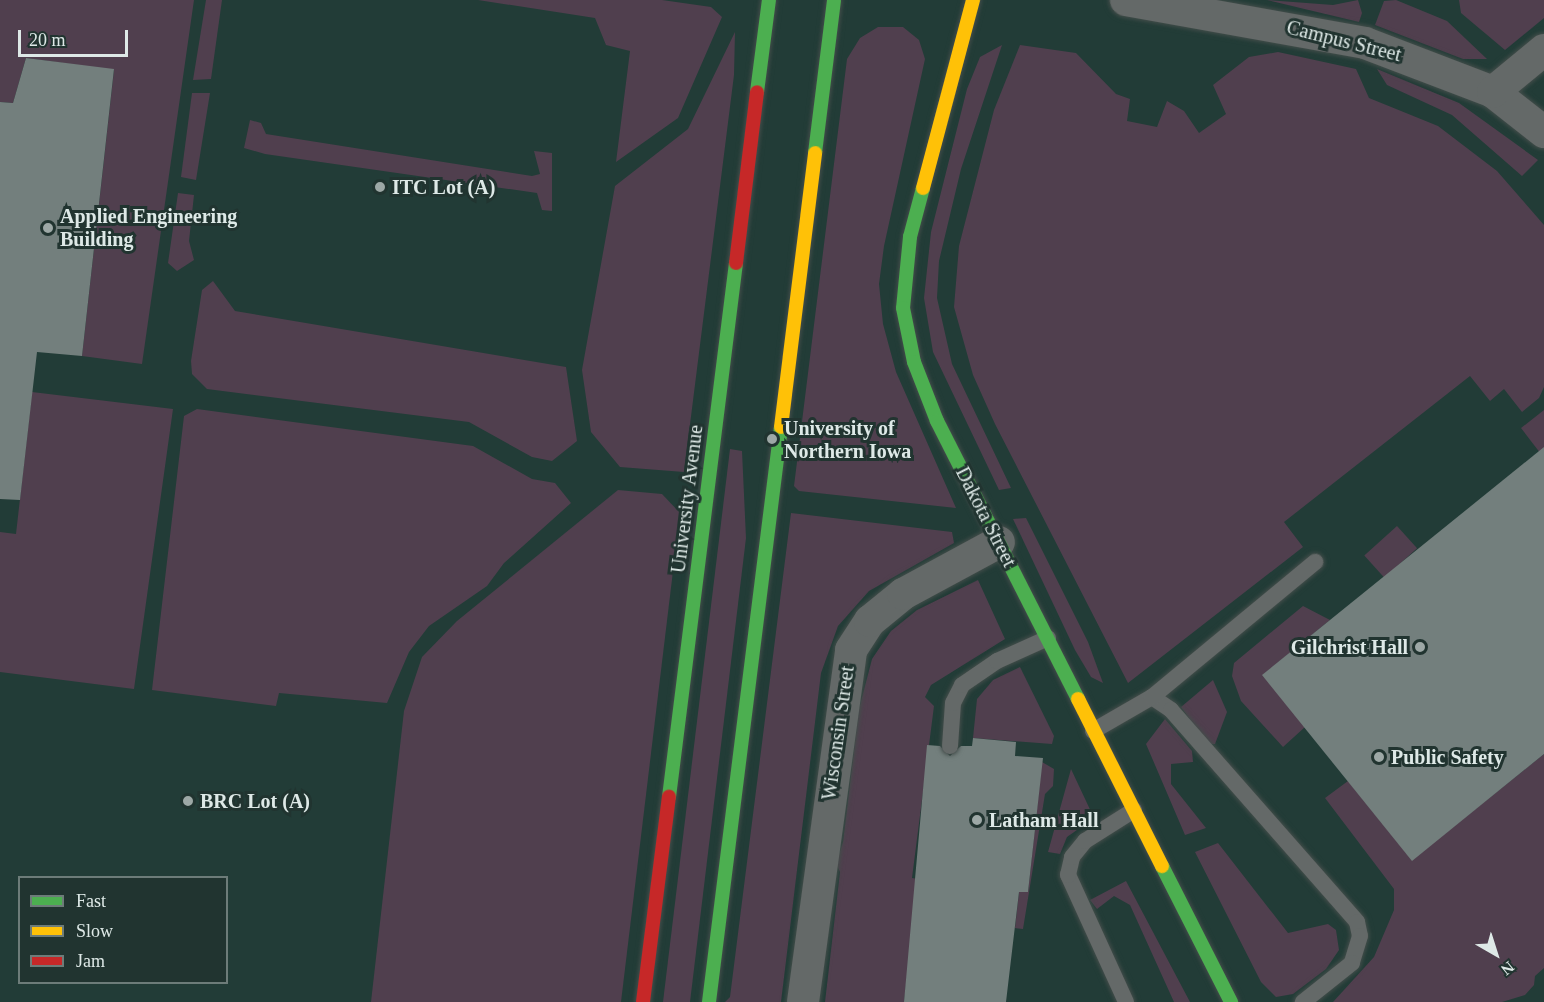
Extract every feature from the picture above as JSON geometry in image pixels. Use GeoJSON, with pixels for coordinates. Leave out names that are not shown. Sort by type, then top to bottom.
{"type":"FeatureCollection","features":[{"type":"Feature","properties":{"kind":"main road","name":"University Avenue"},"geometry":{"type":"LineString","coordinates":[[643,1002],[769,0]]}},
{"type":"Feature","properties":{"kind":"main road"},"geometry":{"type":"LineString","coordinates":[[709,1002],[834,0]]}},
{"type":"Feature","properties":{"kind":"main road","name":"Dakota Street"},"geometry":{"type":"LineString","coordinates":[[973,0],[910,237],[903,308],[925,392],[1093,732],[1231,1002]]}},
{"type":"Feature","properties":{"kind":"street","name":"Campus Street"},"geometry":{"type":"LineString","coordinates":[[1126,0],[1225,7],[1365,43],[1493,92],[1544,132]]}},
{"type":"Feature","properties":{"kind":"street"},"geometry":{"type":"LineString","coordinates":[[1493,92],[1544,50]]}},
{"type":"Feature","properties":{"kind":"street","name":"Wisconsin Street"},"geometry":{"type":"LineString","coordinates":[[803,1002],[851,650],[870,621],[903,594],[999,542]]}},
{"type":"Feature","properties":{"kind":"lane"},"geometry":{"type":"LineString","coordinates":[[1093,732],[1152,697],[1315,562]]}},
{"type":"Feature","properties":{"kind":"lane"},"geometry":{"type":"LineString","coordinates":[[950,746],[953,703],[962,685],[997,661],[1048,638]]}},
{"type":"Feature","properties":{"kind":"lane"},"geometry":{"type":"LineString","coordinates":[[1152,697],[1171,710],[1357,922],[1360,936],[1352,963],[1303,1002]]}},
{"type":"Feature","properties":{"kind":"lane"},"geometry":{"type":"LineString","coordinates":[[1126,1002],[1068,875],[1072,857],[1085,841],[1134,810]]}},
{"type":"Feature","properties":{"kind":"shaded area","name":"University of Northern Iowa"},"geometry":{"type":"Polygon","coordinates":[[[0,0],[1544,0],[1544,1002],[0,1002],[0,0]]]}},
{"type":"Feature","properties":{"kind":"shaded area"},"geometry":{"type":"Polygon","coordinates":[[[0,0],[194,0],[142,364],[82,356],[114,70],[26,58],[13,103],[0,102],[0,0]]]}},
{"type":"Feature","properties":{"kind":"shaded area"},"geometry":{"type":"Polygon","coordinates":[[[206,0],[222,0],[211,79],[193,80],[206,0]]]}},
{"type":"Feature","properties":{"kind":"shaded area"},"geometry":{"type":"Polygon","coordinates":[[[478,0],[662,0],[711,7],[722,17],[678,118],[616,162],[630,51],[606,45],[595,18],[478,0]]]}},
{"type":"Feature","properties":{"kind":"shaded area"},"geometry":{"type":"Polygon","coordinates":[[[1267,0],[1333,5],[1358,0],[1362,13],[1359,22],[1267,0]]]}},
{"type":"Feature","properties":{"kind":"shaded area"},"geometry":{"type":"Polygon","coordinates":[[[1396,0],[1447,21],[1487,59],[1463,59],[1375,25],[1384,1],[1396,0]]]}},
{"type":"Feature","properties":{"kind":"shaded area"},"geometry":{"type":"Polygon","coordinates":[[[1459,0],[1544,0],[1544,18],[1505,50],[1461,13],[1459,0]]]}},
{"type":"Feature","properties":{"kind":"shaded area"},"geometry":{"type":"Polygon","coordinates":[[[878,27],[903,27],[919,40],[925,59],[884,246],[879,284],[883,324],[896,372],[956,508],[799,491],[794,486],[847,59],[860,38],[878,27]]]}},
{"type":"Feature","properties":{"kind":"shaded area"},"geometry":{"type":"Polygon","coordinates":[[[735,32],[734,75],[684,472],[620,467],[591,432],[582,370],[615,186],[688,129],[735,32]]]}},
{"type":"Feature","properties":{"kind":"shaded area"},"geometry":{"type":"Polygon","coordinates":[[[1002,45],[961,169],[939,261],[937,298],[952,364],[1011,488],[999,490],[933,352],[924,298],[931,232],[967,89],[980,57],[1002,45]]]}},
{"type":"Feature","properties":{"kind":"shaded area"},"geometry":{"type":"Polygon","coordinates":[[[1020,45],[1076,53],[1116,94],[1130,99],[1127,121],[1157,127],[1167,101],[1184,111],[1199,133],[1226,114],[1213,85],[1249,57],[1278,52],[1356,69],[1369,98],[1438,126],[1497,171],[1544,225],[1544,387],[1539,398],[1522,412],[1504,389],[1490,401],[1470,376],[1284,522],[1303,547],[1128,683],[995,424],[973,375],[954,307],[959,246],[994,110],[1020,45]]]}},
{"type":"Feature","properties":{"kind":"shaded area"},"geometry":{"type":"Polygon","coordinates":[[[1377,69],[1459,103],[1538,160],[1522,176],[1452,115],[1387,85],[1377,69]]]}},
{"type":"Feature","properties":{"kind":"shaded area"},"geometry":{"type":"Polygon","coordinates":[[[192,93],[210,93],[196,180],[181,177],[192,93]]]}},
{"type":"Feature","properties":{"kind":"shaded area"},"geometry":{"type":"Polygon","coordinates":[[[250,120],[261,123],[266,134],[532,176],[540,174],[534,151],[552,153],[552,211],[542,210],[537,193],[265,154],[244,148],[250,120]]]}},
{"type":"Feature","properties":{"kind":"shaded area"},"geometry":{"type":"Polygon","coordinates":[[[178,193],[194,195],[189,241],[194,260],[177,271],[168,263],[178,193]]]}},
{"type":"Feature","properties":{"kind":"shaded area"},"geometry":{"type":"Polygon","coordinates":[[[213,281],[235,311],[566,367],[577,441],[552,461],[532,457],[469,422],[207,389],[192,374],[191,361],[202,290],[213,281]]]}},
{"type":"Feature","properties":{"kind":"shaded area"},"geometry":{"type":"Polygon","coordinates":[[[32,392],[173,409],[134,689],[0,672],[0,532],[16,534],[32,392]]]}},
{"type":"Feature","properties":{"kind":"shaded area"},"geometry":{"type":"Polygon","coordinates":[[[197,409],[473,446],[532,479],[555,483],[571,503],[504,563],[487,586],[429,626],[409,652],[387,703],[279,693],[276,706],[152,690],[184,416],[197,409]]]}},
{"type":"Feature","properties":{"kind":"shaded area"},"geometry":{"type":"Polygon","coordinates":[[[1544,410],[1544,458],[1521,428],[1544,410]]]}},
{"type":"Feature","properties":{"kind":"shaded area"},"geometry":{"type":"Polygon","coordinates":[[[730,449],[742,451],[746,538],[690,1002],[663,1002],[730,449]]]}},
{"type":"Feature","properties":{"kind":"shaded area"},"geometry":{"type":"Polygon","coordinates":[[[618,490],[662,494],[680,513],[621,1002],[371,1002],[404,711],[422,657],[457,621],[618,490]]]}},
{"type":"Feature","properties":{"kind":"shaded area"},"geometry":{"type":"Polygon","coordinates":[[[791,513],[952,532],[954,543],[869,591],[838,626],[821,673],[781,1002],[725,1002],[730,997],[791,513]]]}},
{"type":"Feature","properties":{"kind":"shaded area"},"geometry":{"type":"Polygon","coordinates":[[[1026,518],[1088,642],[1103,683],[1091,677],[1075,650],[1013,519],[1026,518]]]}},
{"type":"Feature","properties":{"kind":"shaded area"},"geometry":{"type":"Polygon","coordinates":[[[1397,526],[1417,548],[1384,578],[1364,555],[1397,526]]]}},
{"type":"Feature","properties":{"kind":"shaded area"},"geometry":{"type":"Polygon","coordinates":[[[978,580],[1005,639],[931,685],[925,697],[934,706],[912,878],[918,879],[904,1002],[825,1002],[840,872],[836,863],[843,842],[859,709],[872,659],[891,631],[917,610],[978,580]]]}},
{"type":"Feature","properties":{"kind":"shaded area"},"geometry":{"type":"Polygon","coordinates":[[[1303,606],[1330,620],[1263,675],[1305,727],[1283,747],[1241,701],[1232,676],[1234,663],[1303,606]]]}},
{"type":"Feature","properties":{"kind":"shaded area"},"geometry":{"type":"Polygon","coordinates":[[[1020,667],[1054,736],[1052,744],[973,738],[977,699],[993,680],[1020,667]]]}},
{"type":"Feature","properties":{"kind":"shaded area"},"geometry":{"type":"Polygon","coordinates":[[[1213,680],[1227,712],[1215,744],[1208,744],[1181,707],[1213,680]]]}},
{"type":"Feature","properties":{"kind":"shaded area"},"geometry":{"type":"Polygon","coordinates":[[[1165,719],[1192,751],[1193,762],[1171,764],[1171,784],[1206,828],[1185,835],[1146,744],[1165,719]]]}},
{"type":"Feature","properties":{"kind":"shaded area"},"geometry":{"type":"Polygon","coordinates":[[[1544,754],[1544,968],[1535,976],[1534,985],[1525,995],[1502,1002],[1333,1002],[1374,957],[1394,910],[1394,889],[1325,798],[1348,781],[1412,860],[1544,754]]]}},
{"type":"Feature","properties":{"kind":"shaded area"},"geometry":{"type":"Polygon","coordinates":[[[1042,762],[1054,769],[1053,786],[1045,794],[1023,929],[1015,928],[1019,892],[1028,892],[1042,762]]]}},
{"type":"Feature","properties":{"kind":"shaded area"},"geometry":{"type":"Polygon","coordinates":[[[1071,769],[1094,818],[1067,837],[1060,854],[1048,852],[1071,769]]]}},
{"type":"Feature","properties":{"kind":"shaded area"},"geometry":{"type":"Polygon","coordinates":[[[1218,843],[1288,933],[1328,924],[1336,930],[1339,950],[1326,969],[1293,994],[1276,997],[1261,982],[1195,852],[1218,843]]]}},
{"type":"Feature","properties":{"kind":"shaded area"},"geometry":{"type":"Polygon","coordinates":[[[1126,881],[1190,1002],[1174,1002],[1130,905],[1114,896],[1097,909],[1090,900],[1126,881]]]}},
{"type":"Feature","properties":{"kind":"building","name":"Applied Engineering Building"},"geometry":{"type":"Polygon","coordinates":[[[26,58],[114,69],[82,356],[37,352],[20,500],[0,499],[0,102],[13,103],[26,58]]]}},
{"type":"Feature","properties":{"kind":"building","name":"Gilchrist Hall"},"geometry":{"type":"Polygon","coordinates":[[[1544,447],[1544,754],[1412,861],[1262,675],[1544,447]]]}},
{"type":"Feature","properties":{"kind":"building","name":"Latham Hall"},"geometry":{"type":"Polygon","coordinates":[[[973,738],[1016,742],[1015,756],[1043,758],[1028,892],[1019,892],[1006,1002],[904,1002],[927,745],[940,746],[950,756],[961,746],[972,746],[973,738]]]}},
{"type":"Feature","properties":{"kind":"traffic: fast"},"geometry":{"type":"LineString","coordinates":[[757,92],[769,0]]}},
{"type":"Feature","properties":{"kind":"traffic: fast"},"geometry":{"type":"LineString","coordinates":[[815,153],[834,0]]}},
{"type":"Feature","properties":{"kind":"traffic: fast"},"geometry":{"type":"LineString","coordinates":[[923,188],[910,237],[903,308],[914,362],[937,421],[1078,699]]}},
{"type":"Feature","properties":{"kind":"traffic: fast"},"geometry":{"type":"LineString","coordinates":[[669,797],[736,263]]}},
{"type":"Feature","properties":{"kind":"traffic: fast"},"geometry":{"type":"LineString","coordinates":[[709,1002],[781,427]]}},
{"type":"Feature","properties":{"kind":"traffic: fast"},"geometry":{"type":"LineString","coordinates":[[1162,866],[1231,1002]]}},
{"type":"Feature","properties":{"kind":"traffic: slow"},"geometry":{"type":"LineString","coordinates":[[923,188],[973,0]]}},
{"type":"Feature","properties":{"kind":"traffic: slow"},"geometry":{"type":"LineString","coordinates":[[781,427],[815,153]]}},
{"type":"Feature","properties":{"kind":"traffic: slow"},"geometry":{"type":"LineString","coordinates":[[1078,699],[1162,866]]}},
{"type":"Feature","properties":{"kind":"traffic: jam"},"geometry":{"type":"LineString","coordinates":[[736,263],[757,92]]}},
{"type":"Feature","properties":{"kind":"traffic: jam"},"geometry":{"type":"LineString","coordinates":[[643,1002],[669,797]]}},
{"type":"Feature","properties":{"kind":"place","name":"ITC Lot (A)"},"geometry":{"type":"Point","coordinates":[380,187]}},
{"type":"Feature","properties":{"kind":"place","name":"Applied Engineering Building"},"geometry":{"type":"Point","coordinates":[48,228]}},
{"type":"Feature","properties":{"kind":"place","name":"University of Northern Iowa"},"geometry":{"type":"Point","coordinates":[772,439]}},
{"type":"Feature","properties":{"kind":"place","name":"Gilchrist Hall"},"geometry":{"type":"Point","coordinates":[1420,647]}},
{"type":"Feature","properties":{"kind":"place","name":"Public Safety"},"geometry":{"type":"Point","coordinates":[1379,757]}},
{"type":"Feature","properties":{"kind":"place","name":"BRC Lot (A)"},"geometry":{"type":"Point","coordinates":[188,801]}},
{"type":"Feature","properties":{"kind":"place","name":"Latham Hall"},"geometry":{"type":"Point","coordinates":[977,820]}}]}
